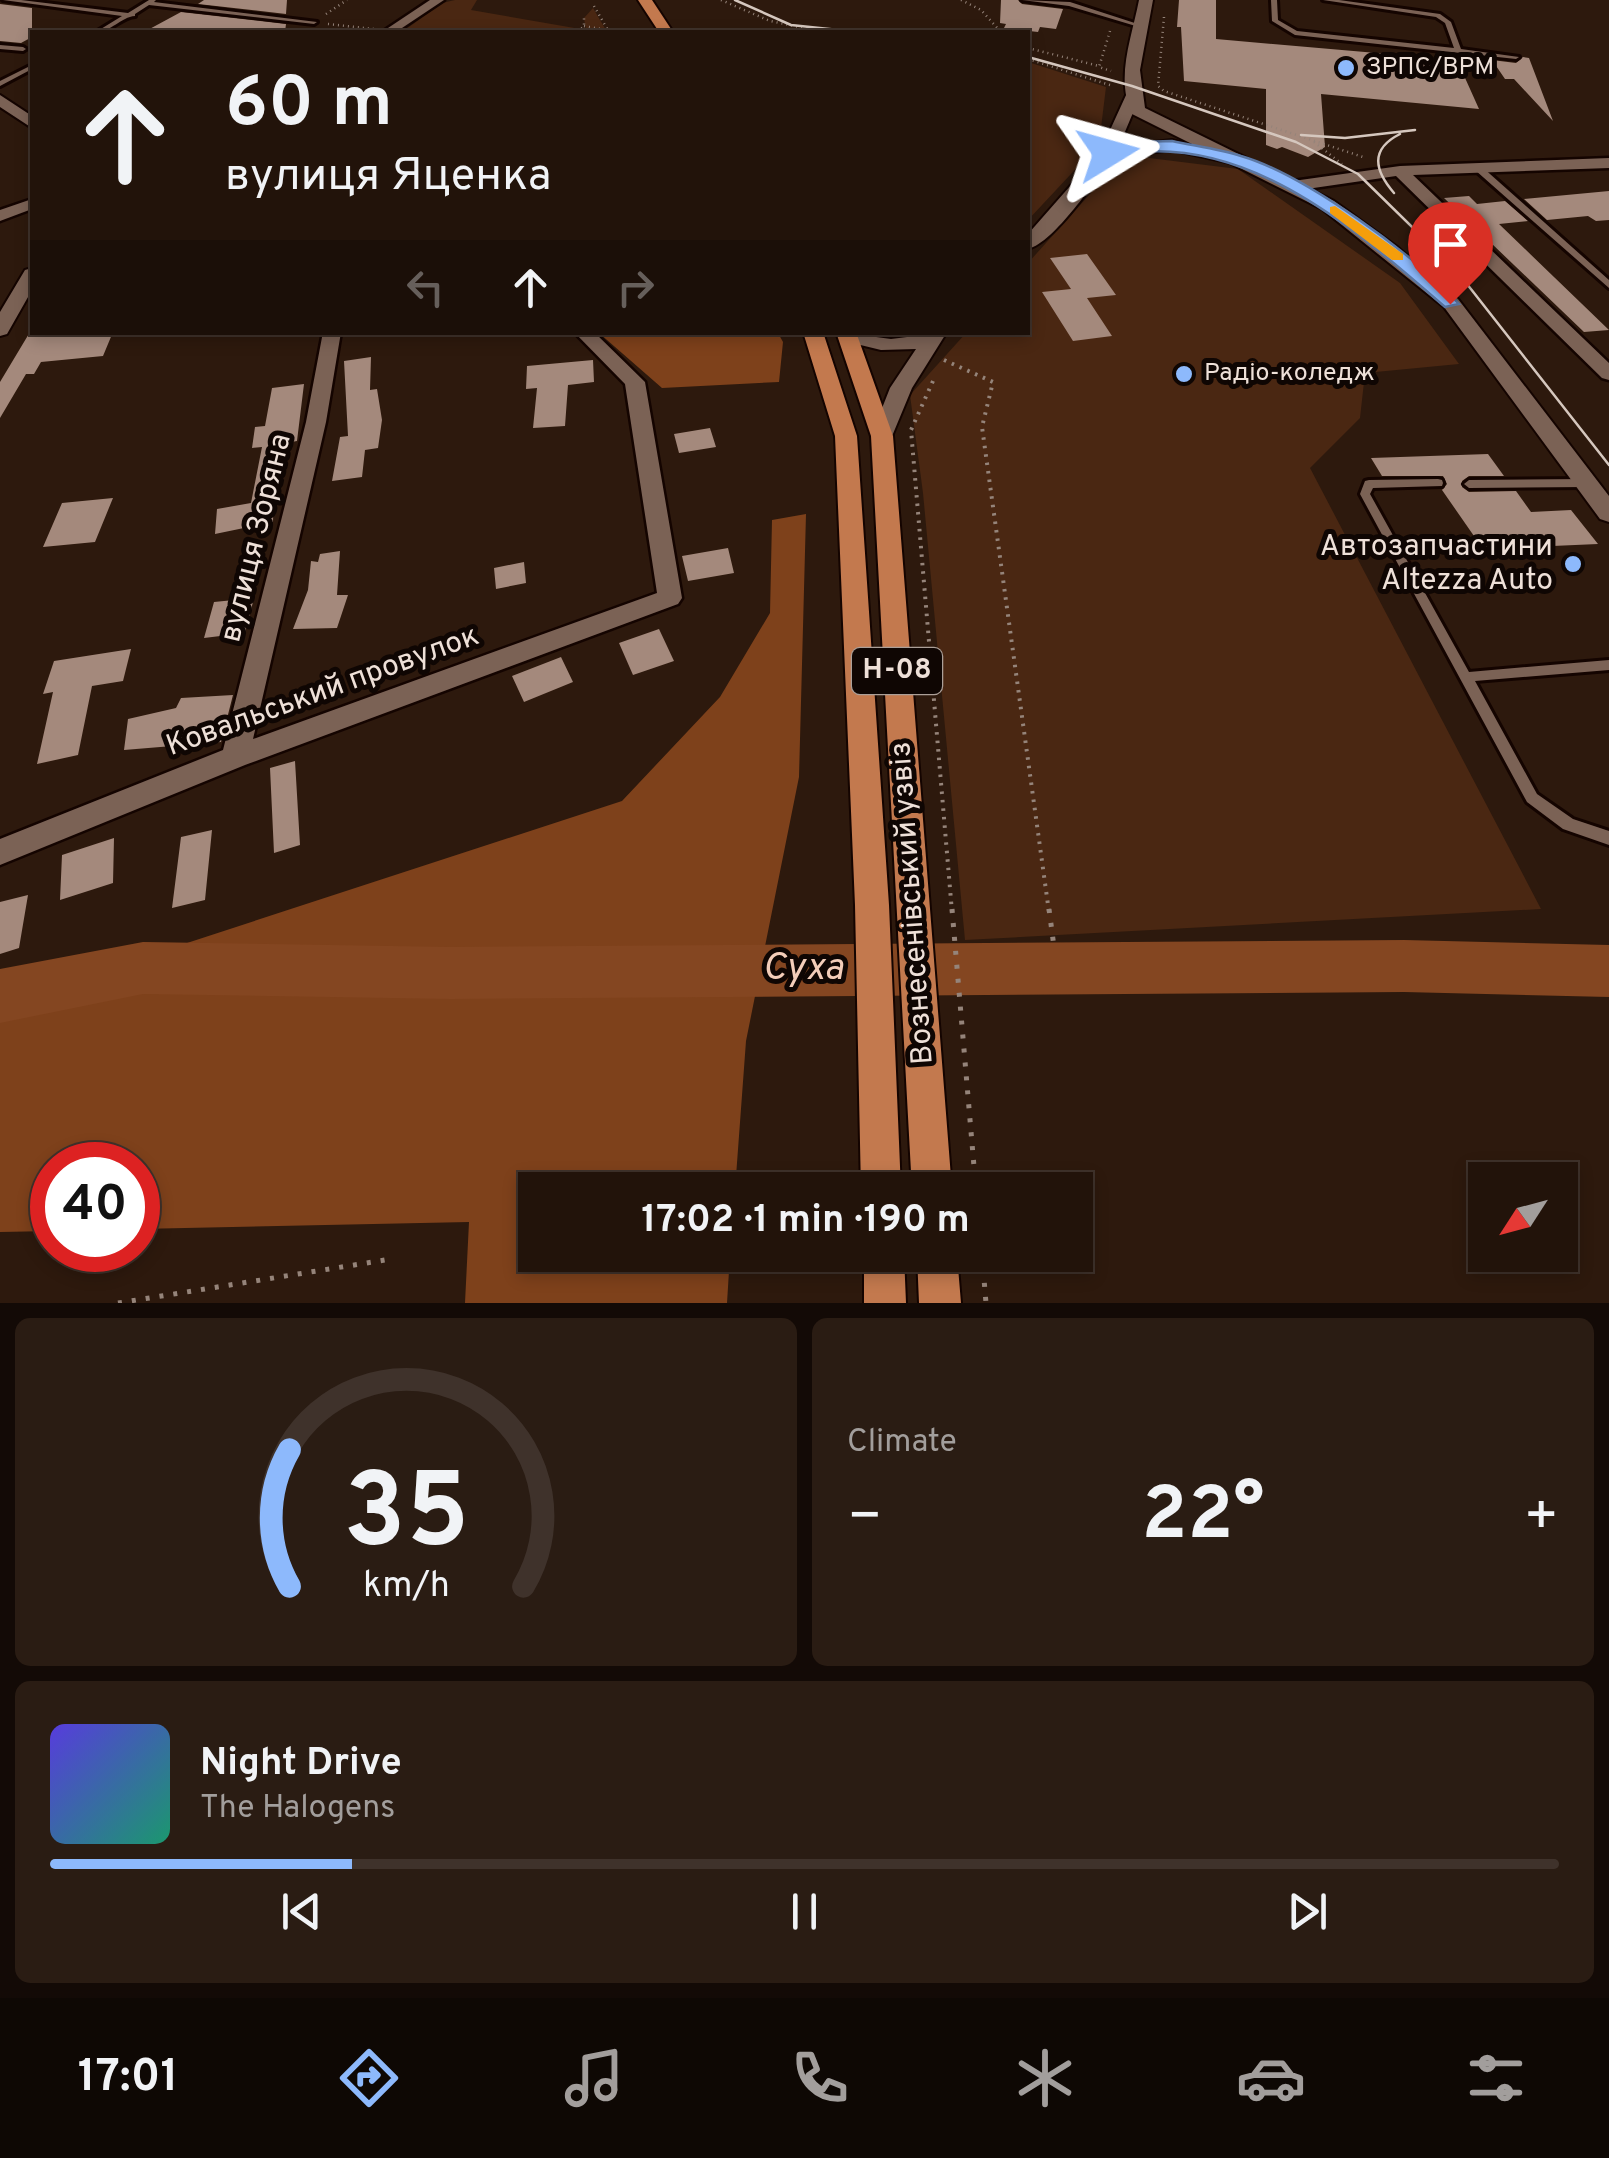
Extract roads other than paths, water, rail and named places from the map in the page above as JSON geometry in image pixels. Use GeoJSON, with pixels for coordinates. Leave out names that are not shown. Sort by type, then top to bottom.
{"type":"FeatureCollection","features":[{"type":"Feature","properties":{"kind":"main road"},"geometry":{"type":"LineString","coordinates":[[646,0],[665,30]]}},
{"type":"Feature","properties":{"kind":"main road"},"geometry":{"type":"LineString","coordinates":[[1030,242],[1059,214],[1108,153],[1131,88],[1146,0]]}},
{"type":"Feature","properties":{"kind":"main road"},"geometry":{"type":"LineString","coordinates":[[1131,88],[1138,110],[1293,186],[1358,226],[1450,304],[1609,513]]}},
{"type":"Feature","properties":{"kind":"main road"},"geometry":{"type":"LineString","coordinates":[[0,100],[30,122]]}},
{"type":"Feature","properties":{"kind":"main road"},"geometry":{"type":"LineString","coordinates":[[1108,153],[1136,146],[1172,145],[1240,160]]}},
{"type":"Feature","properties":{"kind":"main road"},"geometry":{"type":"LineString","coordinates":[[0,330],[30,278]]}},
{"type":"Feature","properties":{"kind":"main road","name":"Вознесенівський узвіз"},"geometry":{"type":"LineString","coordinates":[[814,335],[846,436],[872,904],[880,1172]]}},
{"type":"Feature","properties":{"kind":"main road","name":"Н-08"},"geometry":{"type":"LineString","coordinates":[[846,335],[882,436]]}},
{"type":"Feature","properties":{"kind":"main road"},"geometry":{"type":"LineString","coordinates":[[850,335],[898,346],[917,344],[934,335]]}},
{"type":"Feature","properties":{"kind":"main road"},"geometry":{"type":"LineString","coordinates":[[882,436],[901,388],[935,335]]}},
{"type":"Feature","properties":{"kind":"main road","name":"Вознесенівський узвіз"},"geometry":{"type":"LineString","coordinates":[[882,436],[931,1172]]}},
{"type":"Feature","properties":{"kind":"main road"},"geometry":{"type":"LineString","coordinates":[[884,1272],[885,1303]]}},
{"type":"Feature","properties":{"kind":"main road"},"geometry":{"type":"LineString","coordinates":[[937,1272],[940,1303]]}},
{"type":"Feature","properties":{"kind":"street"},"geometry":{"type":"LineString","coordinates":[[391,30],[438,0]]}},
{"type":"Feature","properties":{"kind":"street"},"geometry":{"type":"LineString","coordinates":[[1293,186],[1400,171],[1609,163]]}},
{"type":"Feature","properties":{"kind":"street"},"geometry":{"type":"LineString","coordinates":[[1400,171],[1609,374]]}},
{"type":"Feature","properties":{"kind":"street"},"geometry":{"type":"LineString","coordinates":[[0,216],[30,205]]}},
{"type":"Feature","properties":{"kind":"street","name":"вулиця Зоряна"},"geometry":{"type":"LineString","coordinates":[[235,757],[316,422],[331,335]]}},
{"type":"Feature","properties":{"kind":"street","name":"Ковальський провулок"},"geometry":{"type":"LineString","coordinates":[[0,852],[235,757],[670,598],[635,382],[586,335]]}},
{"type":"Feature","properties":{"kind":"lane"},"geometry":{"type":"LineString","coordinates":[[6,0],[134,15]]}},
{"type":"Feature","properties":{"kind":"lane"},"geometry":{"type":"LineString","coordinates":[[1018,12],[1023,0],[1070,4],[1142,26]]}},
{"type":"Feature","properties":{"kind":"lane"},"geometry":{"type":"LineString","coordinates":[[1274,0],[1276,21],[1295,34],[1516,57]]}},
{"type":"Feature","properties":{"kind":"lane"},"geometry":{"type":"LineString","coordinates":[[1326,0],[1438,15],[1448,22],[1458,51]]}},
{"type":"Feature","properties":{"kind":"lane"},"geometry":{"type":"LineString","coordinates":[[103,30],[134,15],[151,1],[314,22]]}},
{"type":"Feature","properties":{"kind":"lane"},"geometry":{"type":"LineString","coordinates":[[0,46],[23,49]]}},
{"type":"Feature","properties":{"kind":"lane"},"geometry":{"type":"LineString","coordinates":[[0,84],[30,68]]}},
{"type":"Feature","properties":{"kind":"lane"},"geometry":{"type":"LineString","coordinates":[[1478,168],[1609,285]]}},
{"type":"Feature","properties":{"kind":"lane"},"geometry":{"type":"LineString","coordinates":[[1469,484],[1586,483]]}},
{"type":"Feature","properties":{"kind":"lane"},"geometry":{"type":"LineString","coordinates":[[1438,484],[1369,484],[1365,494],[1532,798],[1568,824],[1609,838]]}},
{"type":"Feature","properties":{"kind":"lane"},"geometry":{"type":"LineString","coordinates":[[1468,677],[1609,665]]}},
{"type":"Feature","properties":{"kind":"waterway","name":"Суха"},"geometry":{"type":"LineString","coordinates":[[0,996],[143,968],[451,973],[1404,966],[1609,971]]}},
{"type":"Feature","properties":{"kind":"tram line"},"geometry":{"type":"LineString","coordinates":[[735,0],[791,25],[839,30]]}},
{"type":"Feature","properties":{"kind":"tram line"},"geometry":{"type":"LineString","coordinates":[[1030,58],[1132,86],[1296,142],[1358,174],[1456,270],[1609,465]]}},
{"type":"Feature","properties":{"kind":"tram line"},"geometry":{"type":"LineString","coordinates":[[1301,135],[1345,138],[1415,130]]}},
{"type":"Feature","properties":{"kind":"tram line"},"geometry":{"type":"LineString","coordinates":[[1394,193],[1382,176],[1378,160],[1384,146],[1400,134]]}},
{"type":"Feature","properties":{"kind":"place","name":"ЗРПС/ВРМ"},"geometry":{"type":"Point","coordinates":[1346,68]}},
{"type":"Feature","properties":{"kind":"place","name":"Радіо-коледж"},"geometry":{"type":"Point","coordinates":[1184,374]}},
{"type":"Feature","properties":{"kind":"place","name":"Автозапчастини Altezza Auto"},"geometry":{"type":"Point","coordinates":[1573,564]}}]}
